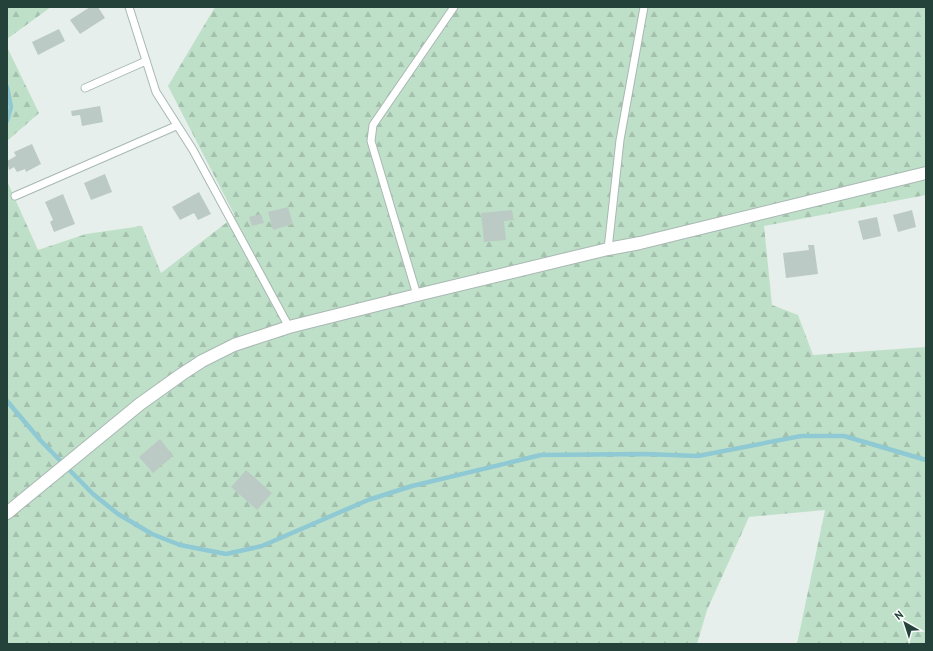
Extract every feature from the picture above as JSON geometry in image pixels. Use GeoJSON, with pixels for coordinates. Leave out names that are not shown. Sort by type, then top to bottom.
{"type":"FeatureCollection","features":[{"type":"Feature","properties":{"kind":"street"},"geometry":{"type":"LineString","coordinates":[[7,513],[140,404],[202,361],[234,345],[289,327],[417,294],[608,249],[640,243],[926,173]]}},
{"type":"Feature","properties":{"kind":"lane"},"geometry":{"type":"LineString","coordinates":[[130,7],[156,92],[176,126],[193,150],[289,327]]}},
{"type":"Feature","properties":{"kind":"lane"},"geometry":{"type":"LineString","coordinates":[[417,294],[371,142],[372,131],[373,125],[454,7]]}},
{"type":"Feature","properties":{"kind":"lane"},"geometry":{"type":"LineString","coordinates":[[608,249],[620,140],[644,7]]}},
{"type":"Feature","properties":{"kind":"lane"},"geometry":{"type":"LineString","coordinates":[[85,88],[146,61]]}},
{"type":"Feature","properties":{"kind":"lane"},"geometry":{"type":"LineString","coordinates":[[15,196],[176,126]]}},
{"type":"Feature","properties":{"kind":"green space"},"geometry":{"type":"Polygon","coordinates":[[[7,7],[51,7],[7,39],[7,7]]]}},
{"type":"Feature","properties":{"kind":"green space"},"geometry":{"type":"Polygon","coordinates":[[[215,7],[926,7],[926,195],[764,226],[772,305],[798,315],[813,355],[926,347],[926,644],[797,644],[825,510],[749,517],[707,610],[697,644],[7,644],[7,181],[38,250],[86,234],[142,226],[161,273],[235,216],[168,86],[215,7]]]}},
{"type":"Feature","properties":{"kind":"green space"},"geometry":{"type":"Polygon","coordinates":[[[7,47],[39,113],[7,141],[7,47]]]}},
{"type":"Feature","properties":{"kind":"building"},"geometry":{"type":"Polygon","coordinates":[[[90,7],[98,7],[105,18],[80,34],[70,20],[90,7]]]}},
{"type":"Feature","properties":{"kind":"building"},"geometry":{"type":"Polygon","coordinates":[[[59,29],[65,41],[38,55],[32,42],[59,29]]]}},
{"type":"Feature","properties":{"kind":"building"},"geometry":{"type":"Polygon","coordinates":[[[100,106],[103,122],[82,126],[80,115],[72,116],[71,111],[100,106]]]}},
{"type":"Feature","properties":{"kind":"building"},"geometry":{"type":"Polygon","coordinates":[[[32,144],[41,164],[26,172],[25,169],[17,172],[14,167],[9,170],[7,161],[16,156],[14,152],[32,144]]]}},
{"type":"Feature","properties":{"kind":"building"},"geometry":{"type":"Polygon","coordinates":[[[105,174],[112,192],[91,200],[84,183],[105,174]]]}},
{"type":"Feature","properties":{"kind":"building"},"geometry":{"type":"Polygon","coordinates":[[[199,192],[211,214],[198,220],[194,213],[180,220],[172,207],[199,192]]]}},
{"type":"Feature","properties":{"kind":"building"},"geometry":{"type":"Polygon","coordinates":[[[63,194],[75,224],[54,232],[50,222],[53,220],[45,202],[63,194]]]}},
{"type":"Feature","properties":{"kind":"building"},"geometry":{"type":"Polygon","coordinates":[[[288,207],[293,224],[273,230],[268,212],[288,207]]]}},
{"type":"Feature","properties":{"kind":"building"},"geometry":{"type":"Polygon","coordinates":[[[512,210],[514,220],[504,221],[506,240],[484,242],[481,213],[512,210]]]}},
{"type":"Feature","properties":{"kind":"building"},"geometry":{"type":"Polygon","coordinates":[[[912,210],[916,227],[898,232],[893,215],[912,210]]]}},
{"type":"Feature","properties":{"kind":"building"},"geometry":{"type":"Polygon","coordinates":[[[261,214],[264,223],[252,226],[249,217],[261,214]]]}},
{"type":"Feature","properties":{"kind":"building"},"geometry":{"type":"Polygon","coordinates":[[[877,217],[881,236],[863,240],[858,221],[877,217]]]}},
{"type":"Feature","properties":{"kind":"building"},"geometry":{"type":"Polygon","coordinates":[[[808,245],[814,245],[818,274],[786,278],[783,253],[809,250],[808,245]]]}},
{"type":"Feature","properties":{"kind":"building"},"geometry":{"type":"Polygon","coordinates":[[[160,439],[173,456],[153,473],[139,457],[160,439]]]}},
{"type":"Feature","properties":{"kind":"building"},"geometry":{"type":"Polygon","coordinates":[[[246,470],[272,493],[257,510],[231,487],[246,470]]]}},
{"type":"Feature","properties":{"kind":"waterway"},"geometry":{"type":"LineString","coordinates":[[7,87],[11,107],[7,121]]}},
{"type":"Feature","properties":{"kind":"waterway"},"geometry":{"type":"LineString","coordinates":[[7,401],[41,441],[93,494],[118,514],[152,534],[180,545],[226,554],[262,546],[368,500],[412,486],[541,455],[645,454],[698,456],[801,436],[844,436],[926,460]]}}]}
